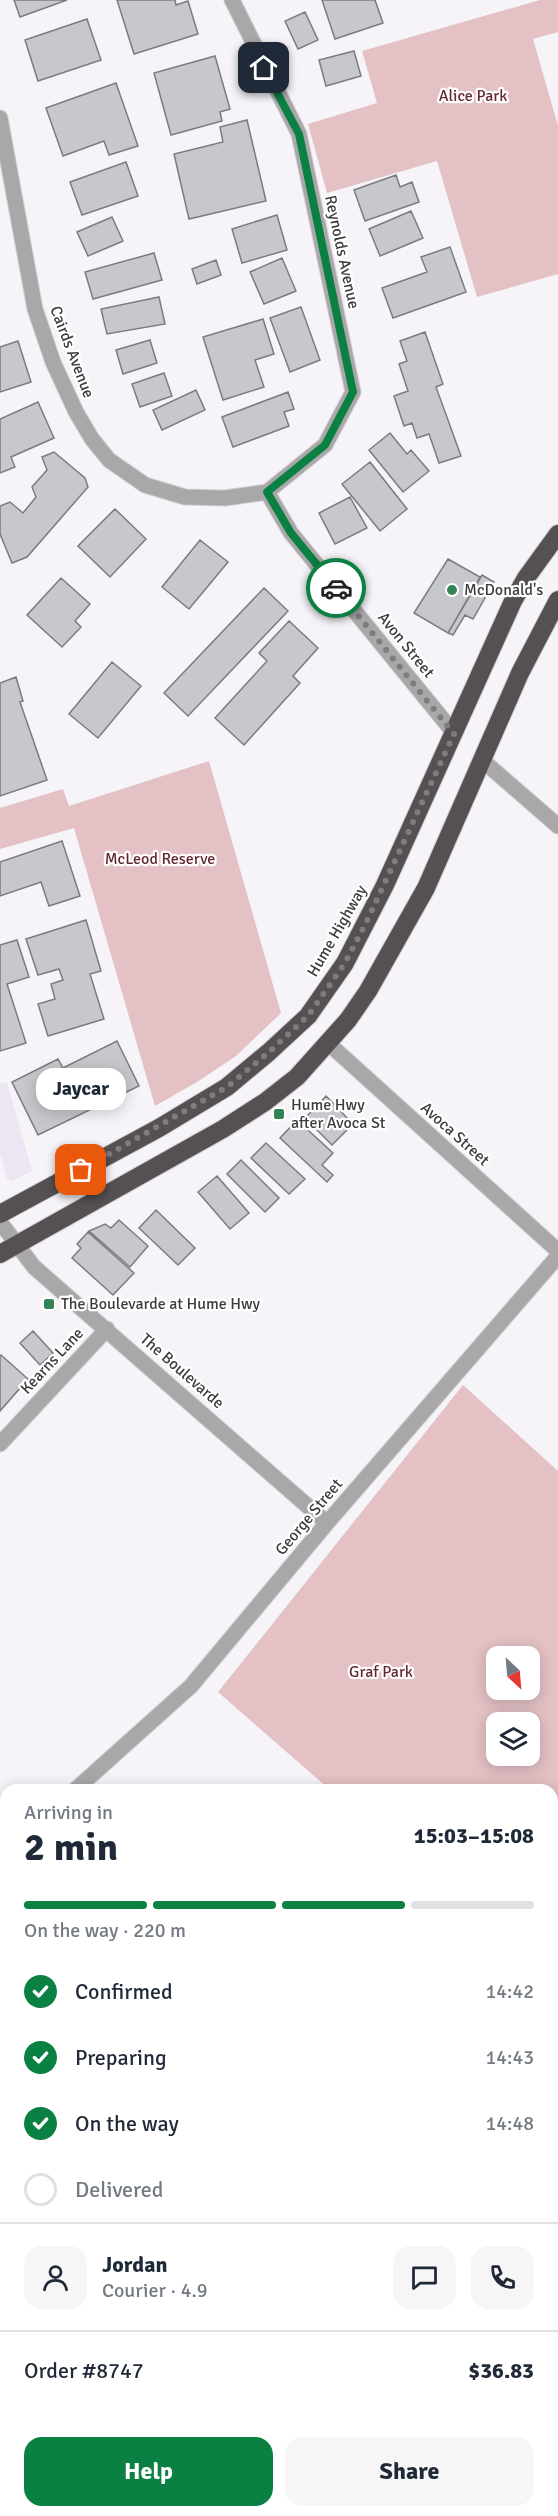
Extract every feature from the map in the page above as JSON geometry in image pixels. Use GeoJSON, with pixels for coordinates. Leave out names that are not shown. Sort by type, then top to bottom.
{"type":"FeatureCollection","features":[{"type":"Feature","properties":{"kind":"highway","name":"Hume Highway"},"geometry":{"type":"LineString","coordinates":[[0,1214],[159,1128],[227,1087],[308,1016],[345,963],[386,885],[513,601],[526,578],[558,534]]}},
{"type":"Feature","properties":{"kind":"highway"},"geometry":{"type":"LineString","coordinates":[[8,1250],[223,1129],[265,1102],[297,1077],[328,1043],[368,991],[426,888],[520,674],[558,600]]}},
{"type":"Feature","properties":{"kind":"street","name":"Reynolds Avenue"},"geometry":{"type":"LineString","coordinates":[[232,0],[299,134],[353,392],[325,445],[267,492]]}},
{"type":"Feature","properties":{"kind":"street","name":"Cairds Avenue"},"geometry":{"type":"LineString","coordinates":[[0,118],[35,309],[53,362],[76,412],[92,439],[109,460],[145,485],[186,497],[225,498],[267,492]]}},
{"type":"Feature","properties":{"kind":"street","name":"Avon Street"},"geometry":{"type":"LineString","coordinates":[[267,492],[291,533],[454,734]]}},
{"type":"Feature","properties":{"kind":"street"},"geometry":{"type":"LineString","coordinates":[[482,760],[558,826]]}},
{"type":"Feature","properties":{"kind":"street","name":"Avoca Street"},"geometry":{"type":"LineString","coordinates":[[328,1043],[558,1254]]}},
{"type":"Feature","properties":{"kind":"street","name":"The Boulevarde"},"geometry":{"type":"LineString","coordinates":[[0,1222],[8,1250],[34,1267],[107,1329],[327,1523]]}},
{"type":"Feature","properties":{"kind":"street","name":"George Street"},"geometry":{"type":"LineString","coordinates":[[82,1784],[191,1686],[327,1523],[558,1254]]}},
{"type":"Feature","properties":{"kind":"street","name":"Kearns Lane"},"geometry":{"type":"LineString","coordinates":[[0,1444],[107,1329]]}},
{"type":"Feature","properties":{"kind":"shaded area"},"geometry":{"type":"Polygon","coordinates":[[[7,1082],[32,1171],[12,1181],[7,1179],[0,1153],[0,1084],[7,1082]]]}},
{"type":"Feature","properties":{"kind":"green space","name":"Alice Park"},"geometry":{"type":"Polygon","coordinates":[[[540,0],[558,0],[558,32],[533,39],[558,126],[558,274],[477,297],[437,161],[327,193],[308,124],[377,103],[362,51],[540,0]]]}},
{"type":"Feature","properties":{"kind":"green space","name":"McLeod Reserve"},"geometry":{"type":"Polygon","coordinates":[[[209,761],[281,1013],[236,1056],[155,1106],[74,828],[0,849],[0,808],[63,789],[69,806],[209,761]]]}},
{"type":"Feature","properties":{"kind":"green space","name":"Graf Park"},"geometry":{"type":"Polygon","coordinates":[[[463,1385],[558,1471],[558,1784],[323,1784],[218,1692],[463,1385]]]}},
{"type":"Feature","properties":{"kind":"building"},"geometry":{"type":"Polygon","coordinates":[[[14,0],[67,0],[20,17],[14,0]]]}},
{"type":"Feature","properties":{"kind":"building"},"geometry":{"type":"Polygon","coordinates":[[[117,0],[175,0],[176,5],[188,1],[198,34],[134,54],[117,0]]]}},
{"type":"Feature","properties":{"kind":"building"},"geometry":{"type":"Polygon","coordinates":[[[322,0],[375,0],[383,23],[335,39],[322,0]]]}},
{"type":"Feature","properties":{"kind":"building"},"geometry":{"type":"Polygon","coordinates":[[[305,12],[318,40],[298,49],[285,21],[305,12]]]}},
{"type":"Feature","properties":{"kind":"building"},"geometry":{"type":"Polygon","coordinates":[[[87,19],[101,60],[38,81],[25,40],[87,19]]]}},
{"type":"Feature","properties":{"kind":"building"},"geometry":{"type":"Polygon","coordinates":[[[354,51],[361,76],[326,86],[319,60],[354,51]]]}},
{"type":"Feature","properties":{"kind":"building"},"geometry":{"type":"Polygon","coordinates":[[[215,56],[230,109],[220,112],[222,121],[171,135],[154,73],[215,56]]]}},
{"type":"Feature","properties":{"kind":"building"},"geometry":{"type":"Polygon","coordinates":[[[116,83],[138,146],[109,155],[104,141],[63,156],[46,108],[116,83]]]}},
{"type":"Feature","properties":{"kind":"building"},"geometry":{"type":"Polygon","coordinates":[[[247,120],[266,201],[189,219],[174,154],[223,142],[220,127],[247,120]]]}},
{"type":"Feature","properties":{"kind":"building"},"geometry":{"type":"Polygon","coordinates":[[[126,162],[138,196],[82,215],[70,182],[126,162]]]}},
{"type":"Feature","properties":{"kind":"building"},"geometry":{"type":"Polygon","coordinates":[[[396,175],[400,187],[412,182],[419,202],[365,221],[354,190],[396,175]]]}},
{"type":"Feature","properties":{"kind":"building"},"geometry":{"type":"Polygon","coordinates":[[[411,211],[423,238],[380,256],[369,229],[411,211]]]}},
{"type":"Feature","properties":{"kind":"building"},"geometry":{"type":"Polygon","coordinates":[[[277,215],[287,250],[242,263],[232,229],[277,215]]]}},
{"type":"Feature","properties":{"kind":"building"},"geometry":{"type":"Polygon","coordinates":[[[112,217],[123,241],[88,256],[77,232],[112,217]]]}},
{"type":"Feature","properties":{"kind":"building"},"geometry":{"type":"Polygon","coordinates":[[[450,247],[466,292],[393,318],[382,288],[427,272],[421,257],[450,247]]]}},
{"type":"Feature","properties":{"kind":"building"},"geometry":{"type":"Polygon","coordinates":[[[154,253],[162,280],[93,299],[85,272],[154,253]]]}},
{"type":"Feature","properties":{"kind":"building"},"geometry":{"type":"Polygon","coordinates":[[[282,258],[296,291],[264,304],[250,272],[282,258]]]}},
{"type":"Feature","properties":{"kind":"building"},"geometry":{"type":"Polygon","coordinates":[[[216,260],[221,275],[197,284],[192,269],[216,260]]]}},
{"type":"Feature","properties":{"kind":"building"},"geometry":{"type":"Polygon","coordinates":[[[159,297],[165,324],[107,334],[101,309],[159,297]]]}},
{"type":"Feature","properties":{"kind":"building"},"geometry":{"type":"Polygon","coordinates":[[[301,307],[320,360],[290,372],[270,318],[301,307]]]}},
{"type":"Feature","properties":{"kind":"building"},"geometry":{"type":"Polygon","coordinates":[[[263,319],[274,354],[255,360],[264,387],[223,400],[203,337],[263,319]]]}},
{"type":"Feature","properties":{"kind":"building"},"geometry":{"type":"Polygon","coordinates":[[[425,332],[443,384],[436,387],[461,456],[439,463],[429,434],[417,438],[412,423],[404,426],[394,396],[408,391],[399,364],[407,361],[400,341],[425,332]]]}},
{"type":"Feature","properties":{"kind":"building"},"geometry":{"type":"Polygon","coordinates":[[[150,340],[157,363],[123,374],[116,350],[150,340]]]}},
{"type":"Feature","properties":{"kind":"building"},"geometry":{"type":"Polygon","coordinates":[[[18,341],[31,382],[0,392],[0,347],[18,341]]]}},
{"type":"Feature","properties":{"kind":"building"},"geometry":{"type":"Polygon","coordinates":[[[164,373],[172,396],[140,407],[132,384],[164,373]]]}},
{"type":"Feature","properties":{"kind":"building"},"geometry":{"type":"Polygon","coordinates":[[[196,390],[205,410],[162,430],[153,410],[196,390]]]}},
{"type":"Feature","properties":{"kind":"building"},"geometry":{"type":"Polygon","coordinates":[[[288,392],[294,409],[284,412],[289,426],[233,447],[222,417],[288,392]]]}},
{"type":"Feature","properties":{"kind":"building"},"geometry":{"type":"Polygon","coordinates":[[[38,402],[54,438],[11,457],[15,467],[0,473],[0,419],[38,402]]]}},
{"type":"Feature","properties":{"kind":"building"},"geometry":{"type":"Polygon","coordinates":[[[390,433],[407,454],[411,450],[429,471],[403,492],[369,450],[390,433]]]}},
{"type":"Feature","properties":{"kind":"building"},"geometry":{"type":"Polygon","coordinates":[[[54,452],[85,478],[88,487],[27,557],[12,563],[0,534],[0,506],[10,502],[23,513],[36,497],[32,487],[47,470],[42,457],[54,452]]]}},
{"type":"Feature","properties":{"kind":"building"},"geometry":{"type":"Polygon","coordinates":[[[370,462],[407,509],[380,531],[342,484],[370,462]]]}},
{"type":"Feature","properties":{"kind":"building"},"geometry":{"type":"Polygon","coordinates":[[[350,497],[367,528],[335,544],[319,513],[350,497]]]}},
{"type":"Feature","properties":{"kind":"building"},"geometry":{"type":"Polygon","coordinates":[[[115,509],[146,539],[110,577],[78,546],[115,509]]]}},
{"type":"Feature","properties":{"kind":"building"},"geometry":{"type":"Polygon","coordinates":[[[200,540],[228,562],[189,609],[162,587],[200,540]]]}},
{"type":"Feature","properties":{"kind":"building","name":"McDonald's"},"geometry":{"type":"Polygon","coordinates":[[[448,559],[480,577],[448,633],[414,613],[448,559]]]}},
{"type":"Feature","properties":{"kind":"building"},"geometry":{"type":"Polygon","coordinates":[[[482,575],[494,582],[473,619],[465,615],[453,635],[448,633],[482,575]]]}},
{"type":"Feature","properties":{"kind":"building"},"geometry":{"type":"Polygon","coordinates":[[[61,578],[90,604],[75,621],[81,627],[62,647],[27,615],[61,578]]]}},
{"type":"Feature","properties":{"kind":"building"},"geometry":{"type":"Polygon","coordinates":[[[264,588],[288,611],[188,716],[164,693],[264,588]]]}},
{"type":"Feature","properties":{"kind":"building"},"geometry":{"type":"Polygon","coordinates":[[[289,621],[318,648],[293,676],[300,683],[244,745],[215,718],[267,661],[259,653],[289,621]]]}},
{"type":"Feature","properties":{"kind":"building"},"geometry":{"type":"Polygon","coordinates":[[[112,662],[141,686],[98,738],[69,714],[112,662]]]}},
{"type":"Feature","properties":{"kind":"building"},"geometry":{"type":"Polygon","coordinates":[[[16,677],[23,701],[20,702],[47,780],[0,796],[0,683],[16,677]]]}},
{"type":"Feature","properties":{"kind":"building"},"geometry":{"type":"Polygon","coordinates":[[[62,841],[80,896],[49,906],[41,882],[0,896],[0,862],[62,841]]]}},
{"type":"Feature","properties":{"kind":"building"},"geometry":{"type":"Polygon","coordinates":[[[86,920],[101,971],[90,974],[104,1019],[48,1036],[38,1004],[55,999],[51,984],[63,980],[59,969],[38,975],[26,939],[86,920]]]}},
{"type":"Feature","properties":{"kind":"building"},"geometry":{"type":"Polygon","coordinates":[[[17,940],[29,977],[7,984],[26,1043],[0,1051],[0,945],[17,940]]]}},
{"type":"Feature","properties":{"kind":"building"},"geometry":{"type":"Polygon","coordinates":[[[117,1041],[139,1086],[38,1135],[12,1082],[58,1059],[63,1068],[117,1041]]]}},
{"type":"Feature","properties":{"kind":"building"},"geometry":{"type":"Polygon","coordinates":[[[326,1096],[353,1124],[332,1145],[305,1118],[326,1096]]]}},
{"type":"Feature","properties":{"kind":"building"},"geometry":{"type":"Polygon","coordinates":[[[297,1120],[333,1153],[322,1165],[333,1175],[327,1182],[280,1138],[297,1120]]]}},
{"type":"Feature","properties":{"kind":"building"},"geometry":{"type":"Polygon","coordinates":[[[266,1143],[305,1179],[289,1194],[251,1158],[266,1143]]]}},
{"type":"Feature","properties":{"kind":"building"},"geometry":{"type":"Polygon","coordinates":[[[241,1160],[279,1198],[265,1212],[227,1174],[241,1160]]]}},
{"type":"Feature","properties":{"kind":"building"},"geometry":{"type":"Polygon","coordinates":[[[217,1176],[249,1213],[230,1229],[198,1192],[217,1176]]]}},
{"type":"Feature","properties":{"kind":"building"},"geometry":{"type":"Polygon","coordinates":[[[156,1210],[195,1248],[178,1265],[139,1228],[156,1210]]]}},
{"type":"Feature","properties":{"kind":"building"},"geometry":{"type":"Polygon","coordinates":[[[119,1220],[148,1246],[130,1267],[89,1231],[105,1224],[111,1228],[119,1220]]]}},
{"type":"Feature","properties":{"kind":"building"},"geometry":{"type":"Polygon","coordinates":[[[88,1232],[134,1273],[113,1295],[72,1258],[81,1248],[77,1244],[88,1232]]]}},
{"type":"Feature","properties":{"kind":"building"},"geometry":{"type":"Polygon","coordinates":[[[33,1331],[53,1353],[40,1365],[20,1343],[33,1331]]]}},
{"type":"Feature","properties":{"kind":"building"},"geometry":{"type":"Polygon","coordinates":[[[0,1356],[28,1379],[0,1411],[0,1356]]]}},
{"type":"Feature","properties":{"kind":"way so far"},"geometry":{"type":"LineString","coordinates":[[81,1170],[159,1128],[227,1087],[308,1016],[345,963],[386,885],[454,734],[336,588]]}},
{"type":"Feature","properties":{"kind":"place","name":"McDonald's"},"geometry":{"type":"Point","coordinates":[452,590]}},
{"type":"Feature","properties":{"kind":"place","name":"Hume Hwy after Avoca St"},"geometry":{"type":"Point","coordinates":[279,1114]}},
{"type":"Feature","properties":{"kind":"place","name":"Jaycar"},"geometry":{"type":"Point","coordinates":[81,1170]}},
{"type":"Feature","properties":{"kind":"place","name":"The Boulevarde at Hume Hwy"},"geometry":{"type":"Point","coordinates":[49,1304]}},
{"type":"Feature","properties":{"kind":"route"},"geometry":{"type":"LineString","coordinates":[[264,68],[299,134],[353,392],[325,445],[267,492],[291,533],[336,588]]}}]}
